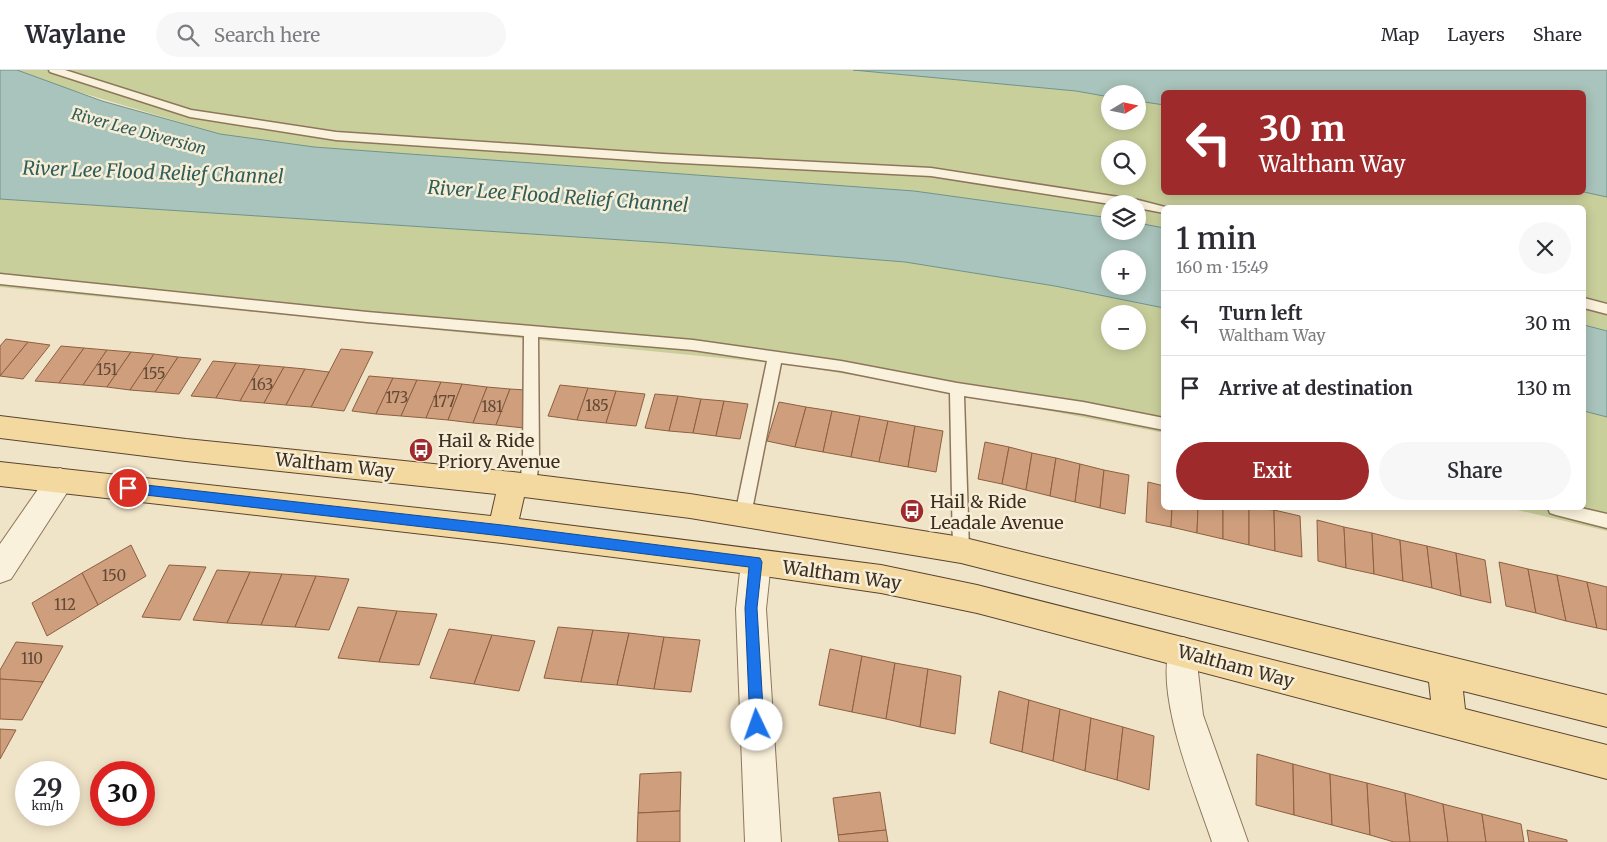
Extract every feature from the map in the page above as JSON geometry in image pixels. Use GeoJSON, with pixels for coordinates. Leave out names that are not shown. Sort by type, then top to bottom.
{"type":"FeatureCollection","features":[{"type":"Feature","properties":{"kind":"main road","name":"Waltham Way"},"geometry":{"type":"LineString","coordinates":[[0,427],[186,450],[521,485],[743,514],[973,553],[1607,711]]}},
{"type":"Feature","properties":{"kind":"main road"},"geometry":{"type":"LineString","coordinates":[[161,491],[186,450]]}},
{"type":"Feature","properties":{"kind":"main road","name":"Waltham Way"},"geometry":{"type":"LineString","coordinates":[[0,474],[502,530],[881,579],[977,599],[1607,762]]}},
{"type":"Feature","properties":{"kind":"main road"},"geometry":{"type":"LineString","coordinates":[[502,530],[521,485]]}},
{"type":"Feature","properties":{"kind":"main road"},"geometry":{"type":"LineString","coordinates":[[973,553],[977,599]]}},
{"type":"Feature","properties":{"kind":"main road"},"geometry":{"type":"LineString","coordinates":[[1444,670],[1450,721]]}},
{"type":"Feature","properties":{"kind":"street"},"geometry":{"type":"LineString","coordinates":[[0,569],[60,480]]}},
{"type":"Feature","properties":{"kind":"street"},"geometry":{"type":"LineString","coordinates":[[756,562],[751,608],[763,842]]}},
{"type":"Feature","properties":{"kind":"street"},"geometry":{"type":"LineString","coordinates":[[1183,652],[1182,672],[1187,715],[1230,842]]}},
{"type":"Feature","properties":{"kind":"lane"},"geometry":{"type":"LineString","coordinates":[[54,70],[190,113],[336,136],[662,158],[931,172],[1101,199]]}},
{"type":"Feature","properties":{"kind":"lane"},"geometry":{"type":"LineString","coordinates":[[1146,206],[1161,208]]}},
{"type":"Feature","properties":{"kind":"lane"},"geometry":{"type":"LineString","coordinates":[[0,279],[367,318],[692,345],[841,366],[957,390],[1083,408],[1161,423]]}},
{"type":"Feature","properties":{"kind":"lane"},"geometry":{"type":"LineString","coordinates":[[1586,304],[1607,309]]}},
{"type":"Feature","properties":{"kind":"lane"},"geometry":{"type":"LineString","coordinates":[[521,485],[531,457],[531,331]]}},
{"type":"Feature","properties":{"kind":"lane"},"geometry":{"type":"LineString","coordinates":[[743,514],[775,357]]}},
{"type":"Feature","properties":{"kind":"lane"},"geometry":{"type":"LineString","coordinates":[[957,390],[973,553]]}},
{"type":"Feature","properties":{"kind":"lane"},"geometry":{"type":"LineString","coordinates":[[1564,510],[1607,521]]}},
{"type":"Feature","properties":{"kind":"green space"},"geometry":{"type":"Polygon","coordinates":[[[17,70],[853,70],[1076,91],[1101,95],[1101,130],[1146,130],[1146,102],[1161,105],[1161,195],[1586,195],[1586,192],[1607,197],[1607,331],[1586,326],[1586,205],[1161,205],[1161,227],[1146,225],[1146,195],[1101,195],[1101,217],[914,191],[314,147],[220,134],[62,87],[17,70]]]}},
{"type":"Feature","properties":{"kind":"green space"},"geometry":{"type":"Polygon","coordinates":[[[0,199],[668,243],[905,262],[1055,286],[1161,307],[1161,432],[948,391],[792,365],[0,287],[0,199]]]}},
{"type":"Feature","properties":{"kind":"green space"},"geometry":{"type":"Polygon","coordinates":[[[1586,412],[1607,417],[1607,531],[1518,510],[1586,510],[1586,412]]]}},
{"type":"Feature","properties":{"kind":"water"},"geometry":{"type":"Polygon","coordinates":[[[0,70],[17,70],[102,101],[220,134],[314,147],[914,191],[1101,217],[1101,240],[1146,240],[1146,225],[1161,227],[1161,307],[1055,286],[905,262],[668,243],[0,199],[0,70]]]}},
{"type":"Feature","properties":{"kind":"water"},"geometry":{"type":"Polygon","coordinates":[[[853,70],[1607,70],[1607,197],[1586,192],[1586,90],[1161,90],[1161,105],[1146,102],[1146,85],[1101,85],[1101,95],[1076,91],[853,70]]]}},
{"type":"Feature","properties":{"kind":"water"},"geometry":{"type":"Polygon","coordinates":[[[1586,326],[1607,331],[1607,417],[1586,412],[1586,326]]]}},
{"type":"Feature","properties":{"kind":"building"},"geometry":{"type":"Polygon","coordinates":[[[6,339],[28,342],[0,376],[0,346],[6,339]]]}},
{"type":"Feature","properties":{"kind":"building"},"geometry":{"type":"Polygon","coordinates":[[[28,342],[50,345],[23,379],[0,376],[28,342]]]}},
{"type":"Feature","properties":{"kind":"building"},"geometry":{"type":"Polygon","coordinates":[[[61,346],[84,348],[59,383],[35,381],[61,346]]]}},
{"type":"Feature","properties":{"kind":"building"},"geometry":{"type":"Polygon","coordinates":[[[84,348],[107,350],[83,385],[59,383],[84,348]]]}},
{"type":"Feature","properties":{"kind":"building"},"geometry":{"type":"Polygon","coordinates":[[[341,349],[373,352],[344,411],[311,407],[341,349]]]}},
{"type":"Feature","properties":{"kind":"building"},"geometry":{"type":"Polygon","coordinates":[[[107,350],[131,352],[107,387],[83,385],[107,350]]]}},
{"type":"Feature","properties":{"kind":"building"},"geometry":{"type":"Polygon","coordinates":[[[131,352],[154,354],[130,390],[107,387],[131,352]]]}},
{"type":"Feature","properties":{"kind":"building"},"geometry":{"type":"Polygon","coordinates":[[[154,354],[178,357],[155,392],[130,390],[154,354]]]}},
{"type":"Feature","properties":{"kind":"building"},"geometry":{"type":"Polygon","coordinates":[[[178,357],[201,359],[179,394],[155,392],[178,357]]]}},
{"type":"Feature","properties":{"kind":"building"},"geometry":{"type":"Polygon","coordinates":[[[213,361],[236,363],[216,398],[191,396],[213,361]]]}},
{"type":"Feature","properties":{"kind":"building"},"geometry":{"type":"Polygon","coordinates":[[[236,363],[260,365],[240,401],[216,398],[236,363]]]}},
{"type":"Feature","properties":{"kind":"building"},"geometry":{"type":"Polygon","coordinates":[[[260,365],[284,367],[264,403],[240,401],[260,365]]]}},
{"type":"Feature","properties":{"kind":"building"},"geometry":{"type":"Polygon","coordinates":[[[284,367],[305,369],[286,405],[264,403],[284,367]]]}},
{"type":"Feature","properties":{"kind":"building"},"geometry":{"type":"Polygon","coordinates":[[[305,369],[329,372],[311,407],[286,405],[305,369]]]}},
{"type":"Feature","properties":{"kind":"building"},"geometry":{"type":"Polygon","coordinates":[[[369,376],[393,378],[376,414],[352,411],[369,376]]]}},
{"type":"Feature","properties":{"kind":"building"},"geometry":{"type":"Polygon","coordinates":[[[393,378],[417,380],[401,416],[376,414],[393,378]]]}},
{"type":"Feature","properties":{"kind":"building"},"geometry":{"type":"Polygon","coordinates":[[[417,380],[441,382],[426,418],[401,416],[417,380]]]}},
{"type":"Feature","properties":{"kind":"building"},"geometry":{"type":"Polygon","coordinates":[[[441,382],[462,384],[448,420],[426,418],[441,382]]]}},
{"type":"Feature","properties":{"kind":"building"},"geometry":{"type":"Polygon","coordinates":[[[462,384],[487,387],[473,423],[448,420],[462,384]]]}},
{"type":"Feature","properties":{"kind":"building"},"geometry":{"type":"Polygon","coordinates":[[[560,385],[588,388],[577,420],[548,416],[560,385]]]}},
{"type":"Feature","properties":{"kind":"building"},"geometry":{"type":"Polygon","coordinates":[[[487,387],[510,389],[496,425],[473,423],[487,387]]]}},
{"type":"Feature","properties":{"kind":"building"},"geometry":{"type":"Polygon","coordinates":[[[588,388],[616,391],[606,423],[577,420],[588,388]]]}},
{"type":"Feature","properties":{"kind":"building"},"geometry":{"type":"Polygon","coordinates":[[[510,389],[526,390],[524,428],[496,425],[510,389]]]}},
{"type":"Feature","properties":{"kind":"building"},"geometry":{"type":"Polygon","coordinates":[[[616,391],[645,394],[636,426],[606,423],[616,391]]]}},
{"type":"Feature","properties":{"kind":"building"},"geometry":{"type":"Polygon","coordinates":[[[655,394],[678,396],[669,431],[645,428],[655,394]]]}},
{"type":"Feature","properties":{"kind":"building"},"geometry":{"type":"Polygon","coordinates":[[[678,396],[701,399],[693,433],[669,431],[678,396]]]}},
{"type":"Feature","properties":{"kind":"building"},"geometry":{"type":"Polygon","coordinates":[[[701,399],[724,401],[716,436],[693,433],[701,399]]]}},
{"type":"Feature","properties":{"kind":"building"},"geometry":{"type":"Polygon","coordinates":[[[724,401],[748,404],[740,439],[716,436],[724,401]]]}},
{"type":"Feature","properties":{"kind":"building"},"geometry":{"type":"Polygon","coordinates":[[[779,402],[806,407],[795,447],[767,441],[779,402]]]}},
{"type":"Feature","properties":{"kind":"building"},"geometry":{"type":"Polygon","coordinates":[[[806,407],[832,411],[823,452],[795,447],[806,407]]]}},
{"type":"Feature","properties":{"kind":"building"},"geometry":{"type":"Polygon","coordinates":[[[832,411],[860,416],[851,457],[823,452],[832,411]]]}},
{"type":"Feature","properties":{"kind":"building"},"geometry":{"type":"Polygon","coordinates":[[[860,416],[888,421],[879,462],[851,457],[860,416]]]}},
{"type":"Feature","properties":{"kind":"building"},"geometry":{"type":"Polygon","coordinates":[[[888,421],[915,426],[908,467],[879,462],[888,421]]]}},
{"type":"Feature","properties":{"kind":"building"},"geometry":{"type":"Polygon","coordinates":[[[915,426],[943,431],[936,472],[908,467],[915,426]]]}},
{"type":"Feature","properties":{"kind":"building"},"geometry":{"type":"Polygon","coordinates":[[[985,442],[1009,447],[1002,484],[978,479],[985,442]]]}},
{"type":"Feature","properties":{"kind":"building"},"geometry":{"type":"Polygon","coordinates":[[[1009,447],[1032,453],[1026,490],[1002,484],[1009,447]]]}},
{"type":"Feature","properties":{"kind":"building"},"geometry":{"type":"Polygon","coordinates":[[[1032,453],[1056,458],[1050,496],[1026,490],[1032,453]]]}},
{"type":"Feature","properties":{"kind":"building"},"geometry":{"type":"Polygon","coordinates":[[[1056,458],[1080,464],[1075,502],[1050,496],[1056,458]]]}},
{"type":"Feature","properties":{"kind":"building"},"geometry":{"type":"Polygon","coordinates":[[[1080,464],[1104,470],[1100,508],[1075,502],[1080,464]]]}},
{"type":"Feature","properties":{"kind":"building"},"geometry":{"type":"Polygon","coordinates":[[[1104,470],[1129,475],[1125,514],[1100,508],[1104,470]]]}},
{"type":"Feature","properties":{"kind":"building"},"geometry":{"type":"Polygon","coordinates":[[[1148,482],[1161,485],[1161,510],[1172,510],[1171,527],[1146,522],[1148,482]]]}},
{"type":"Feature","properties":{"kind":"building"},"geometry":{"type":"Polygon","coordinates":[[[1172,510],[1198,510],[1197,533],[1171,527],[1172,510]]]}},
{"type":"Feature","properties":{"kind":"building"},"geometry":{"type":"Polygon","coordinates":[[[1198,510],[1223,510],[1223,539],[1197,533],[1198,510]]]}},
{"type":"Feature","properties":{"kind":"building"},"geometry":{"type":"Polygon","coordinates":[[[1223,510],[1249,510],[1249,545],[1223,539],[1223,510]]]}},
{"type":"Feature","properties":{"kind":"building"},"geometry":{"type":"Polygon","coordinates":[[[1249,510],[1274,510],[1275,551],[1249,545],[1249,510]]]}},
{"type":"Feature","properties":{"kind":"building"},"geometry":{"type":"Polygon","coordinates":[[[1274,510],[1300,516],[1302,557],[1275,551],[1274,510]]]}},
{"type":"Feature","properties":{"kind":"building"},"geometry":{"type":"Polygon","coordinates":[[[1317,520],[1344,527],[1346,568],[1318,561],[1317,520]]]}},
{"type":"Feature","properties":{"kind":"building"},"geometry":{"type":"Polygon","coordinates":[[[1344,527],[1372,533],[1374,574],[1346,568],[1344,527]]]}},
{"type":"Feature","properties":{"kind":"building"},"geometry":{"type":"Polygon","coordinates":[[[1372,533],[1400,540],[1403,581],[1374,574],[1372,533]]]}},
{"type":"Feature","properties":{"kind":"building"},"geometry":{"type":"Polygon","coordinates":[[[1400,540],[1427,546],[1432,588],[1403,581],[1400,540]]]}},
{"type":"Feature","properties":{"kind":"building"},"geometry":{"type":"Polygon","coordinates":[[[131,545],[146,576],[98,605],[82,573],[131,545]]]}},
{"type":"Feature","properties":{"kind":"building"},"geometry":{"type":"Polygon","coordinates":[[[1427,546],[1456,553],[1461,596],[1432,588],[1427,546]]]}},
{"type":"Feature","properties":{"kind":"building"},"geometry":{"type":"Polygon","coordinates":[[[1456,553],[1485,560],[1491,603],[1461,596],[1456,553]]]}},
{"type":"Feature","properties":{"kind":"building"},"geometry":{"type":"Polygon","coordinates":[[[1499,562],[1528,569],[1536,613],[1506,606],[1499,562]]]}},
{"type":"Feature","properties":{"kind":"building"},"geometry":{"type":"Polygon","coordinates":[[[169,565],[206,567],[180,620],[142,617],[169,565]]]}},
{"type":"Feature","properties":{"kind":"building"},"geometry":{"type":"Polygon","coordinates":[[[1528,569],[1557,575],[1566,621],[1536,613],[1528,569]]]}},
{"type":"Feature","properties":{"kind":"building"},"geometry":{"type":"Polygon","coordinates":[[[217,570],[250,572],[227,623],[193,620],[217,570]]]}},
{"type":"Feature","properties":{"kind":"building"},"geometry":{"type":"Polygon","coordinates":[[[250,572],[282,574],[261,625],[227,623],[250,572]]]}},
{"type":"Feature","properties":{"kind":"building"},"geometry":{"type":"Polygon","coordinates":[[[82,573],[98,605],[47,636],[32,603],[82,573]]]}},
{"type":"Feature","properties":{"kind":"building"},"geometry":{"type":"Polygon","coordinates":[[[282,574],[316,576],[295,627],[261,625],[282,574]]]}},
{"type":"Feature","properties":{"kind":"building"},"geometry":{"type":"Polygon","coordinates":[[[1557,575],[1587,582],[1597,628],[1566,621],[1557,575]]]}},
{"type":"Feature","properties":{"kind":"building"},"geometry":{"type":"Polygon","coordinates":[[[316,576],[349,579],[329,630],[295,627],[316,576]]]}},
{"type":"Feature","properties":{"kind":"building"},"geometry":{"type":"Polygon","coordinates":[[[1587,582],[1607,587],[1607,630],[1597,628],[1587,582]]]}},
{"type":"Feature","properties":{"kind":"building"},"geometry":{"type":"Polygon","coordinates":[[[358,607],[397,611],[379,662],[338,658],[358,607]]]}},
{"type":"Feature","properties":{"kind":"building"},"geometry":{"type":"Polygon","coordinates":[[[397,611],[437,614],[419,665],[379,662],[397,611]]]}},
{"type":"Feature","properties":{"kind":"building"},"geometry":{"type":"Polygon","coordinates":[[[558,627],[593,630],[581,682],[544,678],[558,627]]]}},
{"type":"Feature","properties":{"kind":"building"},"geometry":{"type":"Polygon","coordinates":[[[449,629],[492,635],[474,684],[430,678],[449,629]]]}},
{"type":"Feature","properties":{"kind":"building"},"geometry":{"type":"Polygon","coordinates":[[[593,630],[629,633],[617,685],[581,682],[593,630]]]}},
{"type":"Feature","properties":{"kind":"building"},"geometry":{"type":"Polygon","coordinates":[[[629,633],[664,637],[654,689],[617,685],[629,633]]]}},
{"type":"Feature","properties":{"kind":"building"},"geometry":{"type":"Polygon","coordinates":[[[492,635],[535,641],[519,691],[474,684],[492,635]]]}},
{"type":"Feature","properties":{"kind":"building"},"geometry":{"type":"Polygon","coordinates":[[[664,637],[700,640],[691,692],[654,689],[664,637]]]}},
{"type":"Feature","properties":{"kind":"building"},"geometry":{"type":"Polygon","coordinates":[[[16,642],[63,646],[43,682],[0,679],[0,670],[16,642]]]}},
{"type":"Feature","properties":{"kind":"building"},"geometry":{"type":"Polygon","coordinates":[[[830,649],[862,656],[852,712],[819,705],[830,649]]]}},
{"type":"Feature","properties":{"kind":"building"},"geometry":{"type":"Polygon","coordinates":[[[862,656],[895,663],[886,719],[852,712],[862,656]]]}},
{"type":"Feature","properties":{"kind":"building"},"geometry":{"type":"Polygon","coordinates":[[[895,663],[928,669],[920,727],[886,719],[895,663]]]}},
{"type":"Feature","properties":{"kind":"building"},"geometry":{"type":"Polygon","coordinates":[[[928,669],[961,676],[955,734],[920,727],[928,669]]]}},
{"type":"Feature","properties":{"kind":"building"},"geometry":{"type":"Polygon","coordinates":[[[0,679],[43,682],[22,720],[0,719],[0,679]]]}},
{"type":"Feature","properties":{"kind":"building"},"geometry":{"type":"Polygon","coordinates":[[[999,691],[1029,700],[1022,752],[990,743],[999,691]]]}},
{"type":"Feature","properties":{"kind":"building"},"geometry":{"type":"Polygon","coordinates":[[[1029,700],[1060,709],[1053,761],[1022,752],[1029,700]]]}},
{"type":"Feature","properties":{"kind":"building"},"geometry":{"type":"Polygon","coordinates":[[[1060,709],[1091,718],[1085,771],[1053,761],[1060,709]]]}},
{"type":"Feature","properties":{"kind":"building"},"geometry":{"type":"Polygon","coordinates":[[[1091,718],[1123,727],[1117,780],[1085,771],[1091,718]]]}},
{"type":"Feature","properties":{"kind":"building"},"geometry":{"type":"Polygon","coordinates":[[[1123,727],[1154,736],[1149,790],[1117,780],[1123,727]]]}},
{"type":"Feature","properties":{"kind":"building"},"geometry":{"type":"Polygon","coordinates":[[[0,729],[16,730],[0,759],[0,729]]]}},
{"type":"Feature","properties":{"kind":"building"},"geometry":{"type":"Polygon","coordinates":[[[1257,754],[1293,764],[1294,815],[1256,805],[1257,754]]]}},
{"type":"Feature","properties":{"kind":"building"},"geometry":{"type":"Polygon","coordinates":[[[1293,764],[1330,774],[1332,825],[1294,815],[1293,764]]]}},
{"type":"Feature","properties":{"kind":"building"},"geometry":{"type":"Polygon","coordinates":[[[681,772],[680,811],[638,813],[640,774],[681,772]]]}},
{"type":"Feature","properties":{"kind":"building"},"geometry":{"type":"Polygon","coordinates":[[[1330,774],[1367,783],[1370,835],[1332,825],[1330,774]]]}},
{"type":"Feature","properties":{"kind":"building"},"geometry":{"type":"Polygon","coordinates":[[[1367,783],[1405,793],[1410,842],[1394,842],[1370,835],[1367,783]]]}},
{"type":"Feature","properties":{"kind":"building"},"geometry":{"type":"Polygon","coordinates":[[[880,792],[886,830],[838,835],[833,798],[880,792]]]}},
{"type":"Feature","properties":{"kind":"building"},"geometry":{"type":"Polygon","coordinates":[[[1405,793],[1443,804],[1448,842],[1410,842],[1405,793]]]}},
{"type":"Feature","properties":{"kind":"building"},"geometry":{"type":"Polygon","coordinates":[[[1443,804],[1482,814],[1486,842],[1448,842],[1443,804]]]}},
{"type":"Feature","properties":{"kind":"building"},"geometry":{"type":"Polygon","coordinates":[[[680,811],[680,842],[637,842],[638,813],[680,811]]]}},
{"type":"Feature","properties":{"kind":"building"},"geometry":{"type":"Polygon","coordinates":[[[1482,814],[1521,824],[1524,842],[1486,842],[1482,814]]]}},
{"type":"Feature","properties":{"kind":"building"},"geometry":{"type":"Polygon","coordinates":[[[886,830],[888,842],[839,842],[838,835],[886,830]]]}},
{"type":"Feature","properties":{"kind":"building"},"geometry":{"type":"Polygon","coordinates":[[[1527,830],[1567,840],[1567,842],[1529,842],[1527,830]]]}},
{"type":"Feature","properties":{"kind":"place","name":"Hail & Ride Priory Avenue"},"geometry":{"type":"Point","coordinates":[421,450]}},
{"type":"Feature","properties":{"kind":"place","name":"Hail & Ride Leadale Avenue"},"geometry":{"type":"Point","coordinates":[912,511]}},
{"type":"Feature","properties":{"kind":"route"},"geometry":{"type":"LineString","coordinates":[[128,488],[502,530],[756,562],[751,608],[757,725]]}},
{"type":"Feature","properties":{"kind":"water label","name":"River Lee Diversion"},"geometry":{"type":"Point","coordinates":[139,131]}},
{"type":"Feature","properties":{"kind":"water label","name":"River Lee Flood Relief Channel"},"geometry":{"type":"Point","coordinates":[153,172]}},
{"type":"Feature","properties":{"kind":"water label","name":"River Lee Flood Relief Channel"},"geometry":{"type":"Point","coordinates":[558,196]}}]}
